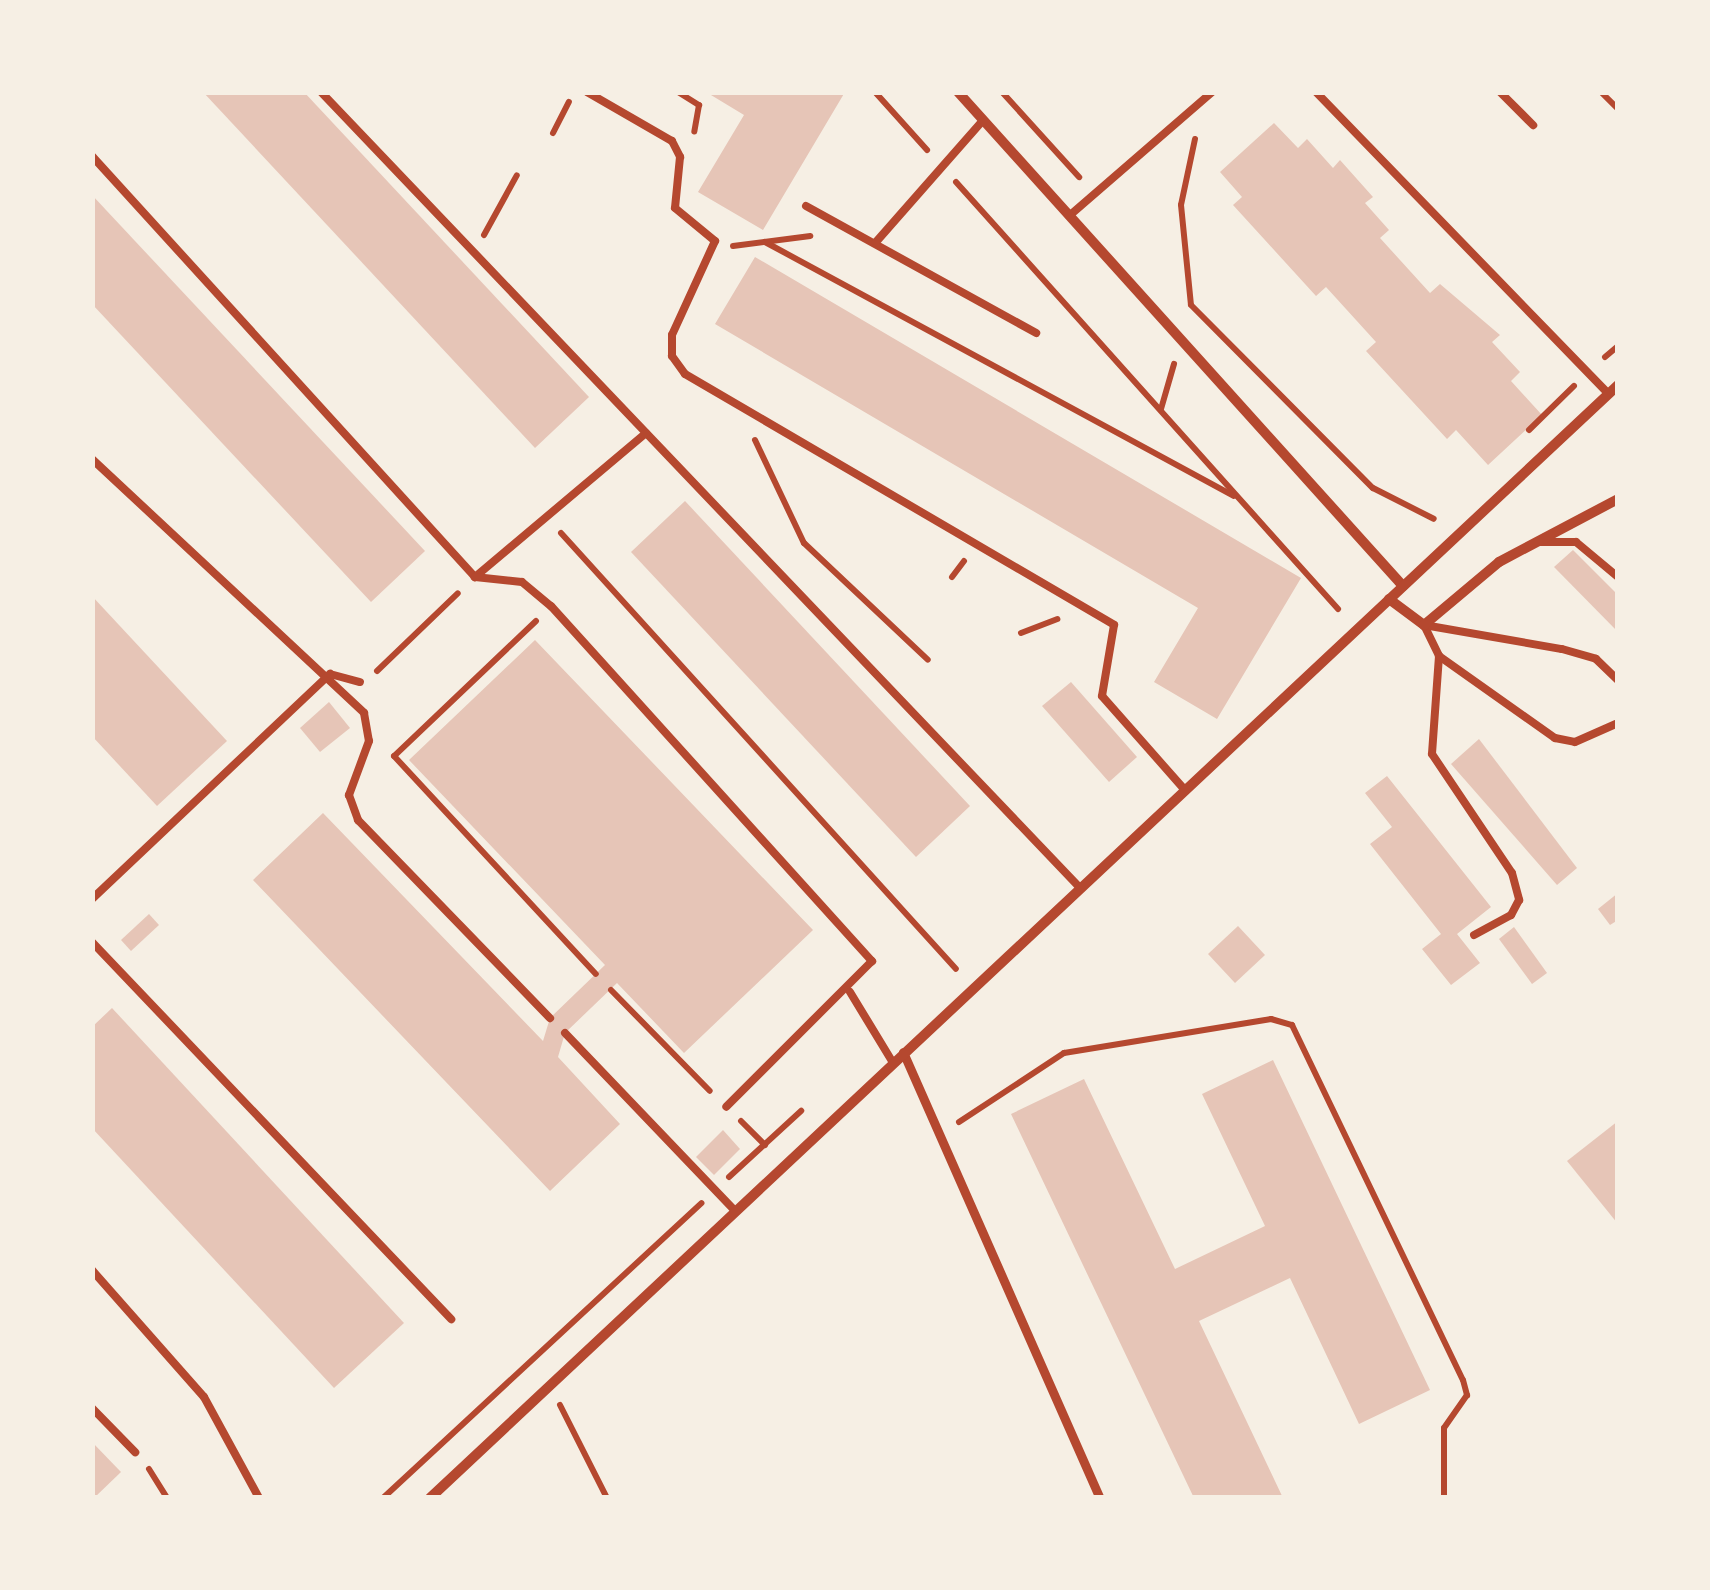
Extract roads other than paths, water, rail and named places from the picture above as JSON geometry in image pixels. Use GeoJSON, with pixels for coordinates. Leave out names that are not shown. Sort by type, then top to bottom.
{"type":"FeatureCollection","features":[{"type":"Feature","properties":{"kind":"street"},"geometry":{"type":"LineString","coordinates":[[958,92],[1403,586]]}},
{"type":"Feature","properties":{"kind":"street"},"geometry":{"type":"LineString","coordinates":[[430,1498],[1613,389]]}},
{"type":"Feature","properties":{"kind":"street"},"geometry":{"type":"LineString","coordinates":[[1389,599],[1424,625],[1532,542],[1618,500]]}},
{"type":"Feature","properties":{"kind":"street"},"geometry":{"type":"LineString","coordinates":[[903,1052],[1100,1498]]}},
{"type":"Feature","properties":{"kind":"lane"},"geometry":{"type":"LineString","coordinates":[[321,92],[1080,888]]}},
{"type":"Feature","properties":{"kind":"lane"},"geometry":{"type":"LineString","coordinates":[[587,92],[672,141],[680,156],[676,208],[711,234],[712,249],[672,335],[672,356],[747,410],[1118,631],[1099,678],[1102,696],[1184,790]]}},
{"type":"Feature","properties":{"kind":"lane"},"geometry":{"type":"LineString","coordinates":[[1316,92],[1613,389]]}},
{"type":"Feature","properties":{"kind":"lane"},"geometry":{"type":"LineString","coordinates":[[1500,92],[1533,126]]}},
{"type":"Feature","properties":{"kind":"lane"},"geometry":{"type":"LineString","coordinates":[[1069,216],[1210,94]]}},
{"type":"Feature","properties":{"kind":"lane"},"geometry":{"type":"LineString","coordinates":[[876,242],[940,164],[983,120]]}},
{"type":"Feature","properties":{"kind":"lane"},"geometry":{"type":"LineString","coordinates":[[92,156],[476,577],[522,582],[551,606],[866,951],[868,972],[726,1107]]}},
{"type":"Feature","properties":{"kind":"lane"},"geometry":{"type":"LineString","coordinates":[[806,206],[856,230],[1036,333]]}},
{"type":"Feature","properties":{"kind":"lane"},"geometry":{"type":"LineString","coordinates":[[476,577],[549,520],[646,433]]}},
{"type":"Feature","properties":{"kind":"lane"},"geometry":{"type":"LineString","coordinates":[[92,459],[330,674],[370,722],[351,778],[358,820],[550,1018]]}},
{"type":"Feature","properties":{"kind":"lane"},"geometry":{"type":"LineString","coordinates":[[1532,542],[1576,542],[1618,577]]}},
{"type":"Feature","properties":{"kind":"lane"},"geometry":{"type":"LineString","coordinates":[[1424,625],[1440,656],[1555,738],[1575,742],[1618,723]]}},
{"type":"Feature","properties":{"kind":"lane"},"geometry":{"type":"LineString","coordinates":[[1424,625],[1562,649],[1596,659],[1618,680]]}},
{"type":"Feature","properties":{"kind":"lane"},"geometry":{"type":"LineString","coordinates":[[1440,656],[1432,754],[1512,873],[1519,900],[1510,916],[1474,934]]}},
{"type":"Feature","properties":{"kind":"lane"},"geometry":{"type":"LineString","coordinates":[[330,674],[360,682]]}},
{"type":"Feature","properties":{"kind":"lane"},"geometry":{"type":"LineString","coordinates":[[92,899],[330,674]]}},
{"type":"Feature","properties":{"kind":"lane"},"geometry":{"type":"LineString","coordinates":[[92,942],[452,1318]]}},
{"type":"Feature","properties":{"kind":"lane"},"geometry":{"type":"LineString","coordinates":[[850,992],[892,1062]]}},
{"type":"Feature","properties":{"kind":"lane"},"geometry":{"type":"LineString","coordinates":[[565,1033],[735,1211]]}},
{"type":"Feature","properties":{"kind":"lane"},"geometry":{"type":"LineString","coordinates":[[92,1270],[204,1397],[259,1498]]}},
{"type":"Feature","properties":{"kind":"lane"},"geometry":{"type":"LineString","coordinates":[[92,1408],[135,1452]]}}]}
